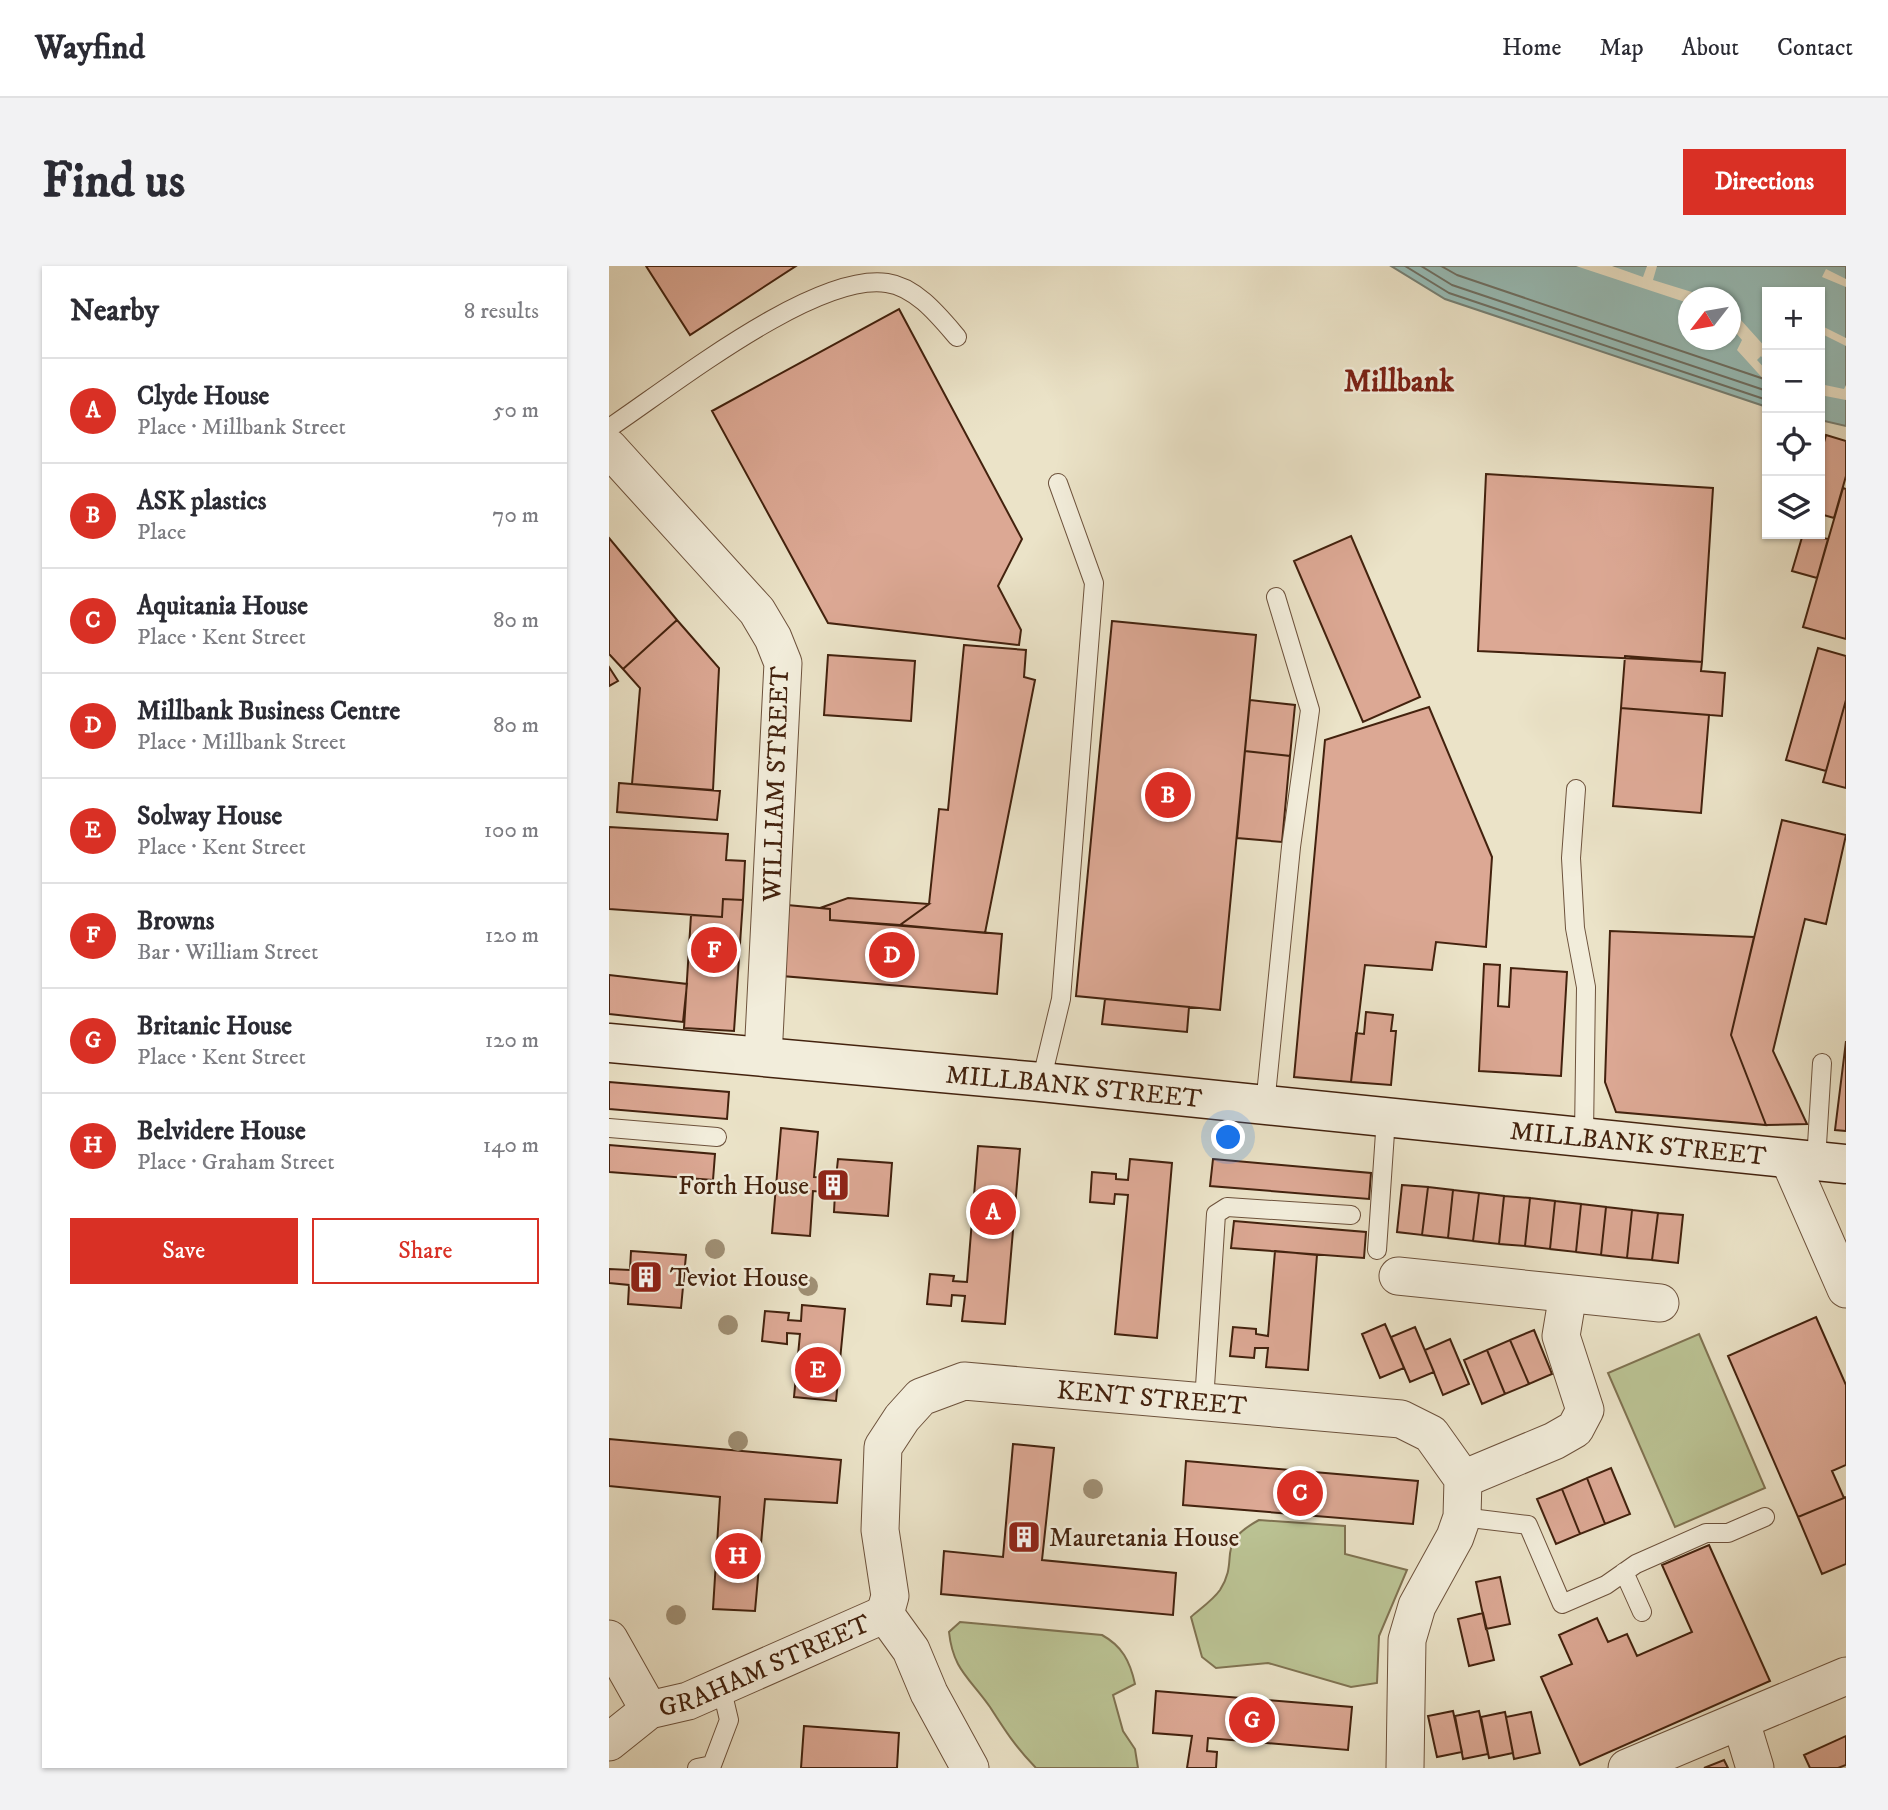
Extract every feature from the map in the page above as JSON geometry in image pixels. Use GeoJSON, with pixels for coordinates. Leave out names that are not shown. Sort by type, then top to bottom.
{"type":"FeatureCollection","features":[{"type":"Feature","properties":{"kind":"street","name":"WILLIAM STREET"},"geometry":{"type":"LineString","coordinates":[[609,448],[757,611],[773,638],[783,663],[763,1057]]}},
{"type":"Feature","properties":{"kind":"street","name":"MILLBANK STREET"},"geometry":{"type":"LineString","coordinates":[[609,1043],[1584,1135],[1817,1162]]}},
{"type":"Feature","properties":{"kind":"street"},"geometry":{"type":"LineString","coordinates":[[1817,1162],[1846,1289]]}},
{"type":"Feature","properties":{"kind":"street"},"geometry":{"type":"LineString","coordinates":[[1387,1263],[1569,1294],[1660,1303]]}},
{"type":"Feature","properties":{"kind":"street"},"geometry":{"type":"LineString","coordinates":[[1405,1768],[1407,1640],[1417,1606],[1455,1537],[1462,1517],[1463,1479],[1554,1441],[1575,1429],[1585,1410],[1561,1336],[1569,1294]]}},
{"type":"Feature","properties":{"kind":"street","name":"KENT STREET"},"geometry":{"type":"LineString","coordinates":[[885,1614],[890,1596],[880,1530],[883,1447],[902,1418],[921,1397],[964,1381],[1401,1419],[1431,1434],[1463,1479]]}},
{"type":"Feature","properties":{"kind":"street"},"geometry":{"type":"LineString","coordinates":[[885,1614],[911,1650],[929,1693],[970,1768]]}},
{"type":"Feature","properties":{"kind":"street","name":"GRAHAM STREET"},"geometry":{"type":"LineString","coordinates":[[609,1742],[649,1710],[688,1701],[885,1614]]}},
{"type":"Feature","properties":{"kind":"street"},"geometry":{"type":"LineString","coordinates":[[609,1639],[649,1710]]}},
{"type":"Feature","properties":{"kind":"street"},"geometry":{"type":"LineString","coordinates":[[1627,1768],[1846,1676]]}},
{"type":"Feature","properties":{"kind":"street"},"geometry":{"type":"LineString","coordinates":[[1741,1722],[1755,1768]]}},
{"type":"Feature","properties":{"kind":"lane"},"geometry":{"type":"LineString","coordinates":[[609,428],[789,308],[866,281],[890,283],[909,290],[939,316],[957,337]]}},
{"type":"Feature","properties":{"kind":"lane"},"geometry":{"type":"LineString","coordinates":[[1041,1082],[1061,999],[1094,583],[1058,484]]}},
{"type":"Feature","properties":{"kind":"lane"},"geometry":{"type":"LineString","coordinates":[[1265,1105],[1291,847],[1310,710],[1276,597]]}},
{"type":"Feature","properties":{"kind":"lane"},"geometry":{"type":"LineString","coordinates":[[1576,789],[1573,881],[1575,928],[1586,987],[1584,1135]]}},
{"type":"Feature","properties":{"kind":"lane"},"geometry":{"type":"LineString","coordinates":[[1817,1162],[1822,1063]]}},
{"type":"Feature","properties":{"kind":"lane"},"geometry":{"type":"LineString","coordinates":[[1386,1118],[1387,1263]]}},
{"type":"Feature","properties":{"kind":"lane"},"geometry":{"type":"LineString","coordinates":[[609,1128],[717,1137]]}},
{"type":"Feature","properties":{"kind":"lane"},"geometry":{"type":"LineString","coordinates":[[1205,1402],[1216,1214],[1227,1207],[1352,1216]]}},
{"type":"Feature","properties":{"kind":"lane"},"geometry":{"type":"LineString","coordinates":[[1462,1517],[1528,1525],[1562,1604],[1606,1585],[1624,1572],[1706,1533],[1728,1532],[1765,1517]]}},
{"type":"Feature","properties":{"kind":"lane"},"geometry":{"type":"LineString","coordinates":[[1624,1572],[1642,1612]]}},
{"type":"Feature","properties":{"kind":"lane"},"geometry":{"type":"LineString","coordinates":[[697,1768],[712,1765],[729,1720],[721,1686]]}},
{"type":"Feature","properties":{"kind":"green space"},"geometry":{"type":"Polygon","coordinates":[[[1699,1334],[1765,1488],[1675,1527],[1608,1373],[1699,1334]]]}},
{"type":"Feature","properties":{"kind":"green space"},"geometry":{"type":"Polygon","coordinates":[[[1259,1520],[1345,1526],[1345,1554],[1407,1570],[1379,1636],[1377,1683],[1351,1687],[1268,1663],[1216,1668],[1202,1657],[1191,1617],[1220,1590],[1226,1579],[1230,1552],[1236,1537],[1259,1520]]]}},
{"type":"Feature","properties":{"kind":"green space"},"geometry":{"type":"Polygon","coordinates":[[[960,1622],[1102,1635],[1115,1644],[1128,1661],[1135,1684],[1113,1695],[1123,1731],[1135,1749],[1138,1768],[1036,1768],[1011,1739],[958,1665],[949,1632],[960,1622]]]}},
{"type":"Feature","properties":{"kind":"water"},"geometry":{"type":"Polygon","coordinates":[[[1391,266],[1846,266],[1846,426],[1825,421],[1825,287],[1762,287],[1762,405],[1445,299],[1391,266]]]}},
{"type":"Feature","properties":{"kind":"pier"},"geometry":{"type":"Polygon","coordinates":[[[1576,266],[1612,266],[1643,277],[1647,266],[1657,266],[1653,280],[1678,288],[1678,300],[1576,266]]]}},
{"type":"Feature","properties":{"kind":"pier"},"geometry":{"type":"Polygon","coordinates":[[[1826,269],[1846,279],[1846,287],[1822,277],[1826,269]]]}},
{"type":"Feature","properties":{"kind":"pier"},"geometry":{"type":"Polygon","coordinates":[[[1741,320],[1762,343],[1762,357],[1757,360],[1762,366],[1762,378],[1737,350],[1741,350],[1741,320]]]}},
{"type":"Feature","properties":{"kind":"pier"},"geometry":{"type":"Polygon","coordinates":[[[1825,328],[1846,338],[1846,346],[1825,336],[1825,328]]]}},
{"type":"Feature","properties":{"kind":"pier"},"geometry":{"type":"Polygon","coordinates":[[[1825,385],[1844,389],[1846,385],[1846,400],[1825,396],[1825,385]]]}},
{"type":"Feature","properties":{"kind":"building"},"geometry":{"type":"Polygon","coordinates":[[[646,266],[796,266],[690,335],[646,266]]]}},
{"type":"Feature","properties":{"kind":"building"},"geometry":{"type":"Polygon","coordinates":[[[899,309],[1022,539],[998,586],[1021,630],[1019,645],[828,623],[712,411],[899,309]]]}},
{"type":"Feature","properties":{"kind":"building"},"geometry":{"type":"Polygon","coordinates":[[[1826,435],[1846,441],[1846,476],[1834,518],[1825,515],[1826,435]]]}},
{"type":"Feature","properties":{"kind":"building"},"geometry":{"type":"Polygon","coordinates":[[[1486,474],[1713,488],[1702,662],[1478,651],[1486,474]]]}},
{"type":"Feature","properties":{"kind":"building"},"geometry":{"type":"Polygon","coordinates":[[[1843,488],[1846,489],[1846,639],[1803,627],[1843,488]]]}},
{"type":"Feature","properties":{"kind":"building"},"geometry":{"type":"Polygon","coordinates":[[[1351,536],[1420,697],[1363,722],[1294,561],[1351,536]]]}},
{"type":"Feature","properties":{"kind":"building"},"geometry":{"type":"Polygon","coordinates":[[[609,538],[677,620],[623,669],[609,654],[609,538]]]}},
{"type":"Feature","properties":{"kind":"building"},"geometry":{"type":"Polygon","coordinates":[[[1802,539],[1828,539],[1817,578],[1792,571],[1802,539]]]}},
{"type":"Feature","properties":{"kind":"building"},"geometry":{"type":"Polygon","coordinates":[[[677,620],[719,668],[713,790],[632,784],[640,688],[623,669],[677,620]]]}},
{"type":"Feature","properties":{"kind":"building"},"geometry":{"type":"Polygon","coordinates":[[[1112,621],[1256,635],[1220,1010],[1076,996],[1112,621]]]}},
{"type":"Feature","properties":{"kind":"building"},"geometry":{"type":"Polygon","coordinates":[[[964,645],[1026,650],[1024,677],[1035,680],[985,933],[900,925],[929,904],[939,809],[948,810],[964,645]]]}},
{"type":"Feature","properties":{"kind":"building"},"geometry":{"type":"Polygon","coordinates":[[[1818,648],[1846,656],[1846,700],[1826,771],[1786,760],[1818,648]]]}},
{"type":"Feature","properties":{"kind":"building"},"geometry":{"type":"Polygon","coordinates":[[[828,655],[915,661],[911,721],[824,715],[828,655]]]}},
{"type":"Feature","properties":{"kind":"building"},"geometry":{"type":"Polygon","coordinates":[[[1625,656],[1702,662],[1701,671],[1725,673],[1722,716],[1621,708],[1625,656]]]}},
{"type":"Feature","properties":{"kind":"building"},"geometry":{"type":"Polygon","coordinates":[[[609,667],[618,681],[609,686],[609,667]]]}},
{"type":"Feature","properties":{"kind":"building"},"geometry":{"type":"Polygon","coordinates":[[[1250,700],[1295,705],[1290,756],[1245,751],[1250,700]]]}},
{"type":"Feature","properties":{"kind":"building"},"geometry":{"type":"Polygon","coordinates":[[[1846,700],[1846,788],[1823,782],[1846,700]]]}},
{"type":"Feature","properties":{"kind":"building"},"geometry":{"type":"Polygon","coordinates":[[[1429,707],[1492,857],[1486,947],[1436,942],[1432,970],[1365,965],[1351,1082],[1294,1077],[1325,740],[1429,707]]]}},
{"type":"Feature","properties":{"kind":"building"},"geometry":{"type":"Polygon","coordinates":[[[1621,708],[1709,715],[1701,813],[1613,806],[1621,708]]]}},
{"type":"Feature","properties":{"kind":"building"},"geometry":{"type":"Polygon","coordinates":[[[1245,751],[1290,756],[1282,842],[1237,838],[1245,751]]]}},
{"type":"Feature","properties":{"kind":"building"},"geometry":{"type":"Polygon","coordinates":[[[619,783],[720,791],[717,820],[617,812],[619,783]]]}},
{"type":"Feature","properties":{"kind":"building"},"geometry":{"type":"Polygon","coordinates":[[[1782,820],[1846,835],[1826,924],[1805,919],[1773,1051],[1807,1124],[1766,1125],[1731,1035],[1782,820]]]}},
{"type":"Feature","properties":{"kind":"building"},"geometry":{"type":"Polygon","coordinates":[[[609,827],[728,834],[726,860],[745,861],[743,900],[723,899],[722,917],[609,909],[609,827]]]}},
{"type":"Feature","properties":{"kind":"building"},"geometry":{"type":"Polygon","coordinates":[[[848,898],[929,904],[900,925],[830,920],[830,909],[820,908],[848,898]]]}},
{"type":"Feature","properties":{"kind":"building"},"geometry":{"type":"Polygon","coordinates":[[[723,899],[743,900],[734,1031],[684,1028],[691,915],[722,917],[723,899]]]}},
{"type":"Feature","properties":{"kind":"building"},"geometry":{"type":"Polygon","coordinates":[[[787,905],[830,909],[830,920],[1002,934],[997,994],[782,976],[787,905]]]}},
{"type":"Feature","properties":{"kind":"building"},"geometry":{"type":"Polygon","coordinates":[[[1610,931],[1754,937],[1731,1035],[1766,1125],[1616,1112],[1605,1082],[1610,931]]]}},
{"type":"Feature","properties":{"kind":"building"},"geometry":{"type":"Polygon","coordinates":[[[1484,964],[1500,965],[1498,1006],[1509,1007],[1511,968],[1567,972],[1561,1076],[1479,1071],[1484,964]]]}},
{"type":"Feature","properties":{"kind":"building"},"geometry":{"type":"Polygon","coordinates":[[[609,975],[687,984],[683,1022],[609,1014],[609,975]]]}},
{"type":"Feature","properties":{"kind":"building"},"geometry":{"type":"Polygon","coordinates":[[[1105,999],[1189,1007],[1187,1032],[1102,1024],[1105,999]]]}},
{"type":"Feature","properties":{"kind":"building"},"geometry":{"type":"Polygon","coordinates":[[[1366,1012],[1393,1015],[1391,1031],[1396,1031],[1391,1085],[1351,1082],[1356,1033],[1364,1034],[1366,1012]]]}},
{"type":"Feature","properties":{"kind":"building"},"geometry":{"type":"Polygon","coordinates":[[[1846,1041],[1846,1131],[1835,1130],[1846,1041]]]}},
{"type":"Feature","properties":{"kind":"building"},"geometry":{"type":"Polygon","coordinates":[[[609,1082],[729,1092],[727,1119],[609,1109],[609,1082]]]}},
{"type":"Feature","properties":{"kind":"building","name":"Forth House"},"geometry":{"type":"Polygon","coordinates":[[[781,1128],[818,1132],[814,1177],[836,1178],[838,1159],[892,1163],[888,1216],[834,1212],[835,1193],[813,1191],[810,1236],[772,1233],[781,1128]]]}},
{"type":"Feature","properties":{"kind":"building"},"geometry":{"type":"Polygon","coordinates":[[[609,1145],[715,1154],[713,1180],[609,1172],[609,1145]]]}},
{"type":"Feature","properties":{"kind":"building"},"geometry":{"type":"Polygon","coordinates":[[[978,1146],[1020,1149],[1005,1324],[962,1321],[965,1296],[952,1295],[951,1306],[927,1304],[930,1274],[954,1276],[953,1281],[967,1282],[978,1146]]]}},
{"type":"Feature","properties":{"kind":"building"},"geometry":{"type":"Polygon","coordinates":[[[1130,1159],[1172,1163],[1157,1338],[1115,1334],[1128,1195],[1115,1194],[1114,1204],[1090,1202],[1092,1172],[1116,1174],[1116,1179],[1128,1180],[1130,1159]]]}},
{"type":"Feature","properties":{"kind":"building"},"geometry":{"type":"Polygon","coordinates":[[[1213,1159],[1371,1173],[1369,1199],[1210,1186],[1213,1159]]]}},
{"type":"Feature","properties":{"kind":"building"},"geometry":{"type":"Polygon","coordinates":[[[1402,1185],[1428,1187],[1422,1235],[1397,1232],[1402,1185]]]}},
{"type":"Feature","properties":{"kind":"building"},"geometry":{"type":"Polygon","coordinates":[[[1428,1187],[1453,1190],[1448,1238],[1422,1235],[1428,1187]]]}},
{"type":"Feature","properties":{"kind":"building"},"geometry":{"type":"Polygon","coordinates":[[[1453,1190],[1479,1193],[1473,1241],[1448,1238],[1453,1190]]]}},
{"type":"Feature","properties":{"kind":"building"},"geometry":{"type":"Polygon","coordinates":[[[1479,1193],[1504,1196],[1499,1244],[1473,1241],[1479,1193]]]}},
{"type":"Feature","properties":{"kind":"building"},"geometry":{"type":"Polygon","coordinates":[[[1504,1196],[1530,1198],[1525,1246],[1499,1244],[1504,1196]]]}},
{"type":"Feature","properties":{"kind":"building"},"geometry":{"type":"Polygon","coordinates":[[[1530,1198],[1555,1201],[1550,1249],[1525,1246],[1530,1198]]]}},
{"type":"Feature","properties":{"kind":"building"},"geometry":{"type":"Polygon","coordinates":[[[1555,1201],[1581,1204],[1576,1252],[1550,1249],[1555,1201]]]}},
{"type":"Feature","properties":{"kind":"building"},"geometry":{"type":"Polygon","coordinates":[[[1581,1204],[1606,1207],[1601,1255],[1576,1252],[1581,1204]]]}},
{"type":"Feature","properties":{"kind":"building"},"geometry":{"type":"Polygon","coordinates":[[[1606,1207],[1632,1210],[1627,1258],[1601,1255],[1606,1207]]]}},
{"type":"Feature","properties":{"kind":"building"},"geometry":{"type":"Polygon","coordinates":[[[1632,1210],[1658,1213],[1652,1260],[1627,1258],[1632,1210]]]}},
{"type":"Feature","properties":{"kind":"building"},"geometry":{"type":"Polygon","coordinates":[[[1658,1213],[1683,1215],[1678,1263],[1652,1260],[1658,1213]]]}},
{"type":"Feature","properties":{"kind":"building"},"geometry":{"type":"Polygon","coordinates":[[[1234,1221],[1366,1232],[1364,1258],[1231,1248],[1234,1221]]]}},
{"type":"Feature","properties":{"kind":"building","name":"Teviot House"},"geometry":{"type":"Polygon","coordinates":[[[631,1251],[686,1255],[681,1308],[628,1304],[629,1285],[609,1283],[609,1269],[630,1270],[631,1251]]]}},
{"type":"Feature","properties":{"kind":"building"},"geometry":{"type":"Polygon","coordinates":[[[1275,1251],[1317,1255],[1308,1370],[1266,1367],[1268,1348],[1255,1348],[1254,1358],[1230,1356],[1233,1327],[1256,1329],[1256,1334],[1268,1336],[1275,1251]]]}},
{"type":"Feature","properties":{"kind":"building"},"geometry":{"type":"Polygon","coordinates":[[[802,1305],[845,1309],[836,1401],[794,1397],[800,1334],[787,1333],[787,1344],[762,1341],[765,1311],[789,1313],[788,1320],[801,1321],[802,1305]]]}},
{"type":"Feature","properties":{"kind":"building"},"geometry":{"type":"Polygon","coordinates":[[[1816,1317],[1846,1385],[1846,1465],[1832,1471],[1844,1498],[1798,1517],[1728,1356],[1816,1317]]]}},
{"type":"Feature","properties":{"kind":"building"},"geometry":{"type":"Polygon","coordinates":[[[1385,1324],[1404,1368],[1380,1378],[1362,1334],[1385,1324]]]}},
{"type":"Feature","properties":{"kind":"building"},"geometry":{"type":"Polygon","coordinates":[[[1415,1327],[1434,1372],[1410,1382],[1391,1337],[1415,1327]]]}},
{"type":"Feature","properties":{"kind":"building"},"geometry":{"type":"Polygon","coordinates":[[[1534,1330],[1552,1374],[1529,1384],[1510,1340],[1534,1330]]]}},
{"type":"Feature","properties":{"kind":"building"},"geometry":{"type":"Polygon","coordinates":[[[1450,1339],[1469,1384],[1443,1395],[1425,1350],[1450,1339]]]}},
{"type":"Feature","properties":{"kind":"building"},"geometry":{"type":"Polygon","coordinates":[[[1510,1340],[1529,1384],[1505,1394],[1487,1350],[1510,1340]]]}},
{"type":"Feature","properties":{"kind":"building"},"geometry":{"type":"Polygon","coordinates":[[[1487,1350],[1505,1394],[1482,1404],[1464,1360],[1487,1350]]]}},
{"type":"Feature","properties":{"kind":"building"},"geometry":{"type":"Polygon","coordinates":[[[609,1439],[841,1460],[837,1503],[765,1499],[755,1611],[713,1609],[720,1497],[609,1486],[609,1439]]]}},
{"type":"Feature","properties":{"kind":"building","name":"Mauretania House"},"geometry":{"type":"Polygon","coordinates":[[[1013,1444],[1054,1448],[1042,1560],[1176,1573],[1173,1615],[941,1594],[944,1551],[1003,1557],[1013,1444]]]}},
{"type":"Feature","properties":{"kind":"building"},"geometry":{"type":"Polygon","coordinates":[[[1186,1461],[1418,1481],[1413,1524],[1183,1505],[1186,1461]]]}},
{"type":"Feature","properties":{"kind":"building"},"geometry":{"type":"Polygon","coordinates":[[[1611,1468],[1630,1514],[1605,1524],[1587,1478],[1611,1468]]]}},
{"type":"Feature","properties":{"kind":"building"},"geometry":{"type":"Polygon","coordinates":[[[1587,1478],[1605,1524],[1580,1534],[1562,1489],[1587,1478]]]}},
{"type":"Feature","properties":{"kind":"building"},"geometry":{"type":"Polygon","coordinates":[[[1562,1489],[1580,1534],[1556,1544],[1537,1499],[1562,1489]]]}},
{"type":"Feature","properties":{"kind":"building"},"geometry":{"type":"Polygon","coordinates":[[[1846,1497],[1846,1564],[1822,1574],[1798,1517],[1846,1497]]]}},
{"type":"Feature","properties":{"kind":"building"},"geometry":{"type":"Polygon","coordinates":[[[1709,1545],[1770,1681],[1580,1765],[1541,1677],[1572,1664],[1559,1635],[1597,1618],[1608,1642],[1627,1634],[1637,1656],[1692,1632],[1662,1565],[1709,1545]]]}},
{"type":"Feature","properties":{"kind":"building"},"geometry":{"type":"Polygon","coordinates":[[[1500,1577],[1510,1624],[1486,1629],[1476,1582],[1500,1577]]]}},
{"type":"Feature","properties":{"kind":"building"},"geometry":{"type":"Polygon","coordinates":[[[1483,1613],[1494,1660],[1469,1666],[1458,1619],[1483,1613]]]}},
{"type":"Feature","properties":{"kind":"building"},"geometry":{"type":"Polygon","coordinates":[[[1156,1691],[1352,1707],[1348,1750],[1208,1738],[1207,1751],[1217,1752],[1216,1768],[1187,1768],[1192,1736],[1153,1733],[1156,1691]]]}},
{"type":"Feature","properties":{"kind":"building"},"geometry":{"type":"Polygon","coordinates":[[[1453,1711],[1462,1752],[1437,1757],[1428,1716],[1453,1711]]]}},
{"type":"Feature","properties":{"kind":"building"},"geometry":{"type":"Polygon","coordinates":[[[1479,1711],[1488,1754],[1463,1759],[1455,1716],[1479,1711]]]}},
{"type":"Feature","properties":{"kind":"building"},"geometry":{"type":"Polygon","coordinates":[[[1505,1712],[1513,1753],[1489,1758],[1481,1717],[1505,1712]]]}},
{"type":"Feature","properties":{"kind":"building"},"geometry":{"type":"Polygon","coordinates":[[[1531,1712],[1540,1753],[1514,1759],[1506,1717],[1531,1712]]]}},
{"type":"Feature","properties":{"kind":"building"},"geometry":{"type":"Polygon","coordinates":[[[804,1726],[899,1733],[897,1768],[801,1768],[804,1726]]]}},
{"type":"Feature","properties":{"kind":"building"},"geometry":{"type":"Polygon","coordinates":[[[1846,1736],[1846,1765],[1838,1768],[1810,1768],[1804,1755],[1846,1736]]]}},
{"type":"Feature","properties":{"kind":"building"},"geometry":{"type":"Polygon","coordinates":[[[1724,1760],[1728,1768],[1704,1768],[1724,1760]]]}},
{"type":"Feature","properties":{"kind":"place","name":"ASK plastics"},"geometry":{"type":"Point","coordinates":[1168,795]}},
{"type":"Feature","properties":{"kind":"place","name":"Browns"},"geometry":{"type":"Point","coordinates":[714,950]}},
{"type":"Feature","properties":{"kind":"place","name":"Millbank Business Centre"},"geometry":{"type":"Point","coordinates":[892,955]}},
{"type":"Feature","properties":{"kind":"place","name":"Forth House"},"geometry":{"type":"Point","coordinates":[833,1185]}},
{"type":"Feature","properties":{"kind":"place","name":"Clyde House"},"geometry":{"type":"Point","coordinates":[993,1212]}},
{"type":"Feature","properties":{"kind":"place","name":"Teviot House"},"geometry":{"type":"Point","coordinates":[646,1277]}},
{"type":"Feature","properties":{"kind":"place","name":"Solway House"},"geometry":{"type":"Point","coordinates":[818,1370]}},
{"type":"Feature","properties":{"kind":"place","name":"Aquitania House"},"geometry":{"type":"Point","coordinates":[1300,1493]}},
{"type":"Feature","properties":{"kind":"place","name":"Mauretania House"},"geometry":{"type":"Point","coordinates":[1024,1537]}},
{"type":"Feature","properties":{"kind":"place","name":"Belvidere House"},"geometry":{"type":"Point","coordinates":[738,1556]}},
{"type":"Feature","properties":{"kind":"place","name":"Britanic House"},"geometry":{"type":"Point","coordinates":[1252,1720]}},
{"type":"Feature","properties":{"kind":"district","name":"Millbank"},"geometry":{"type":"Point","coordinates":[1399,381]}}]}
